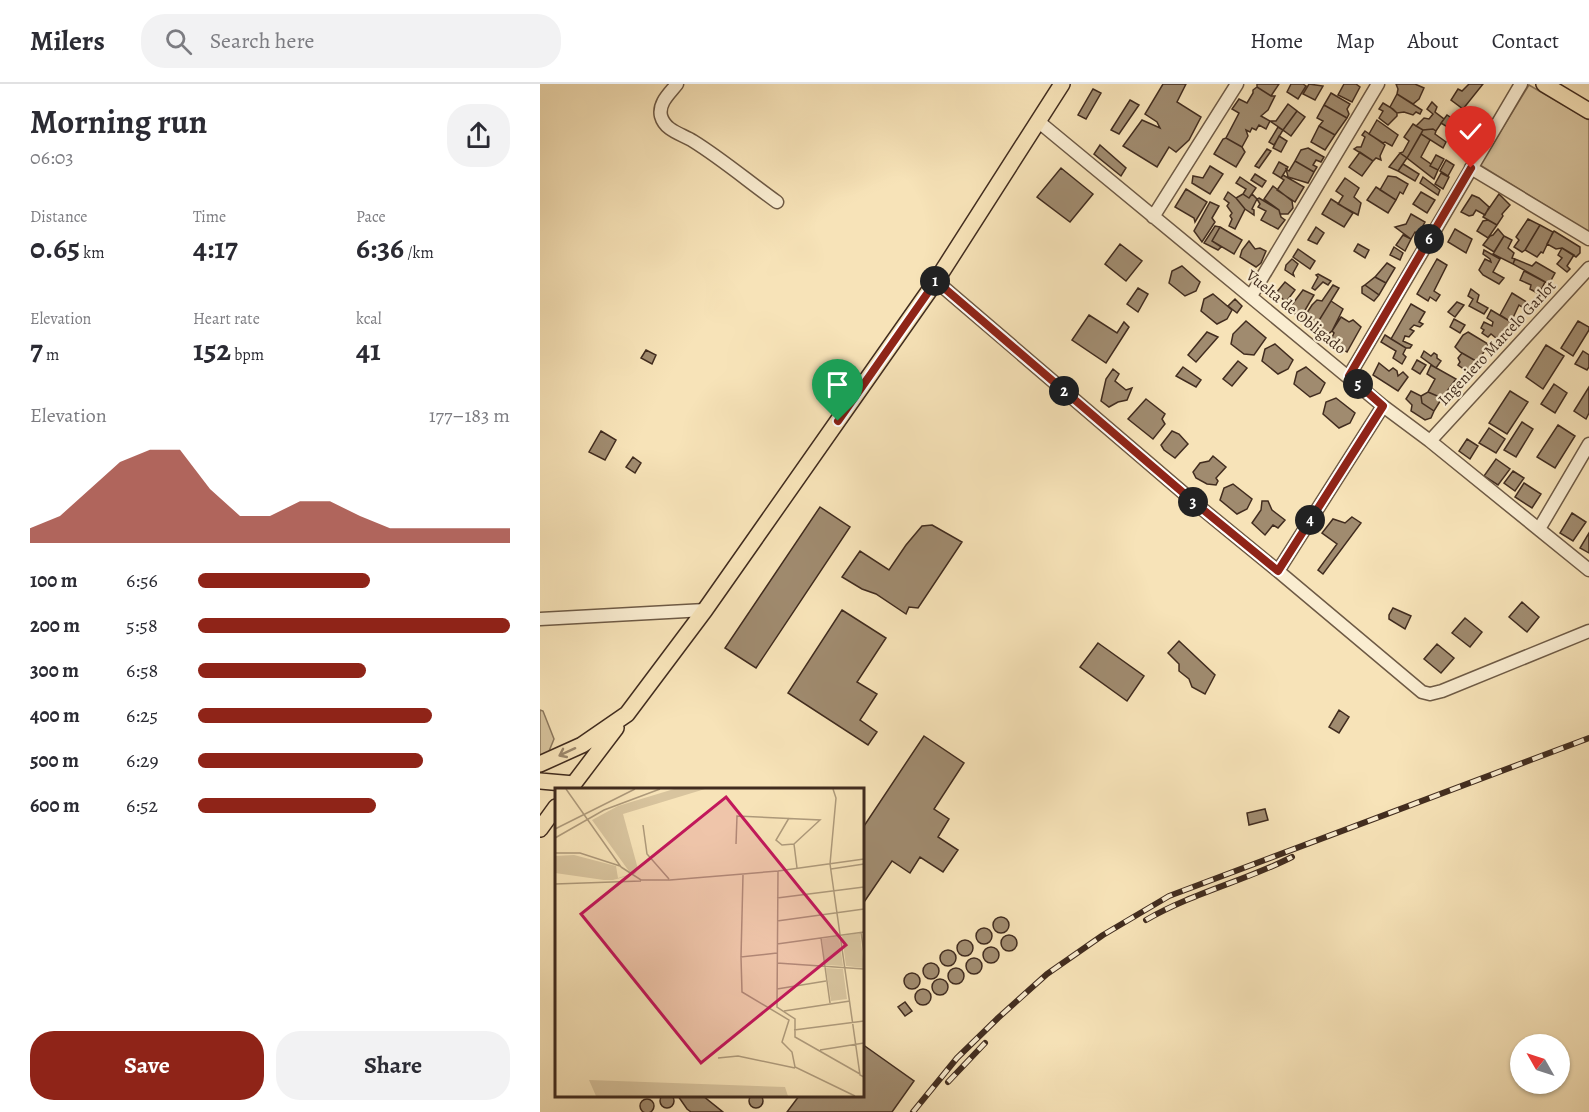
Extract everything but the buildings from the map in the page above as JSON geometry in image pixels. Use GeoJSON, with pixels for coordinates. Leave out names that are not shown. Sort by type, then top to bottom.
{"type":"FeatureCollection","features":[{"type":"Feature","properties":{"kind":"main road"},"geometry":{"type":"LineString","coordinates":[[540,781],[572,787],[705,610],[936,281],[1040,122],[1062,84]]}},
{"type":"Feature","properties":{"kind":"main road"},"geometry":{"type":"LineString","coordinates":[[1544,84],[1589,111]]}},
{"type":"Feature","properties":{"kind":"main road"},"geometry":{"type":"LineString","coordinates":[[540,764],[582,745],[627,714]]}},
{"type":"Feature","properties":{"kind":"main road"},"geometry":{"type":"LineString","coordinates":[[540,829],[555,808]]}},
{"type":"Feature","properties":{"kind":"street"},"geometry":{"type":"LineString","coordinates":[[677,84],[663,102],[660,111],[667,127],[692,140],[777,202]]}},
{"type":"Feature","properties":{"kind":"street"},"geometry":{"type":"LineString","coordinates":[[1153,217],[1237,84]]}},
{"type":"Feature","properties":{"kind":"street"},"geometry":{"type":"LineString","coordinates":[[1251,296],[1378,84]]}},
{"type":"Feature","properties":{"kind":"street"},"geometry":{"type":"LineString","coordinates":[[1349,376],[1521,84]]}},
{"type":"Feature","properties":{"kind":"street","name":"Vuelta de Obligado"},"geometry":{"type":"LineString","coordinates":[[1040,122],[1383,406],[1430,441],[1589,570]]}},
{"type":"Feature","properties":{"kind":"street"},"geometry":{"type":"LineString","coordinates":[[1471,168],[1589,238]]}},
{"type":"Feature","properties":{"kind":"street","name":"Ingeniero Marcelo Garlot"},"geometry":{"type":"LineString","coordinates":[[1430,441],[1589,268]]}},
{"type":"Feature","properties":{"kind":"street"},"geometry":{"type":"LineString","coordinates":[[936,281],[1201,508],[1422,692],[1430,694],[1442,692],[1589,632]]}},
{"type":"Feature","properties":{"kind":"street"},"geometry":{"type":"LineString","coordinates":[[1278,571],[1383,406]]}},
{"type":"Feature","properties":{"kind":"street"},"geometry":{"type":"LineString","coordinates":[[1539,529],[1589,444]]}},
{"type":"Feature","properties":{"kind":"street"},"geometry":{"type":"LineString","coordinates":[[540,619],[705,610]]}},
{"type":"Feature","properties":{"kind":"shaded area"},"geometry":{"type":"Polygon","coordinates":[[[1529,85],[1589,120],[1589,232],[1480,165],[1529,85]]]}},
{"type":"Feature","properties":{"kind":"shaded area"},"geometry":{"type":"Polygon","coordinates":[[[540,710],[543,711],[554,739],[540,773],[547,753],[540,755],[540,710]]]}},
{"type":"Feature","properties":{"kind":"railway"},"geometry":{"type":"LineString","coordinates":[[913,1112],[957,1058],[1047,974],[1103,935],[1169,896],[1589,738]]}},
{"type":"Feature","properties":{"kind":"railway"},"geometry":{"type":"LineString","coordinates":[[1146,920],[1182,902],[1292,857]]}},
{"type":"Feature","properties":{"kind":"railway"},"geometry":{"type":"LineString","coordinates":[[948,1082],[985,1043]]}},
{"type":"Feature","properties":{"kind":"route"},"geometry":{"type":"LineString","coordinates":[[838,421],[936,281],[1278,571],[1383,406],[1349,376],[1471,168]]}}]}
